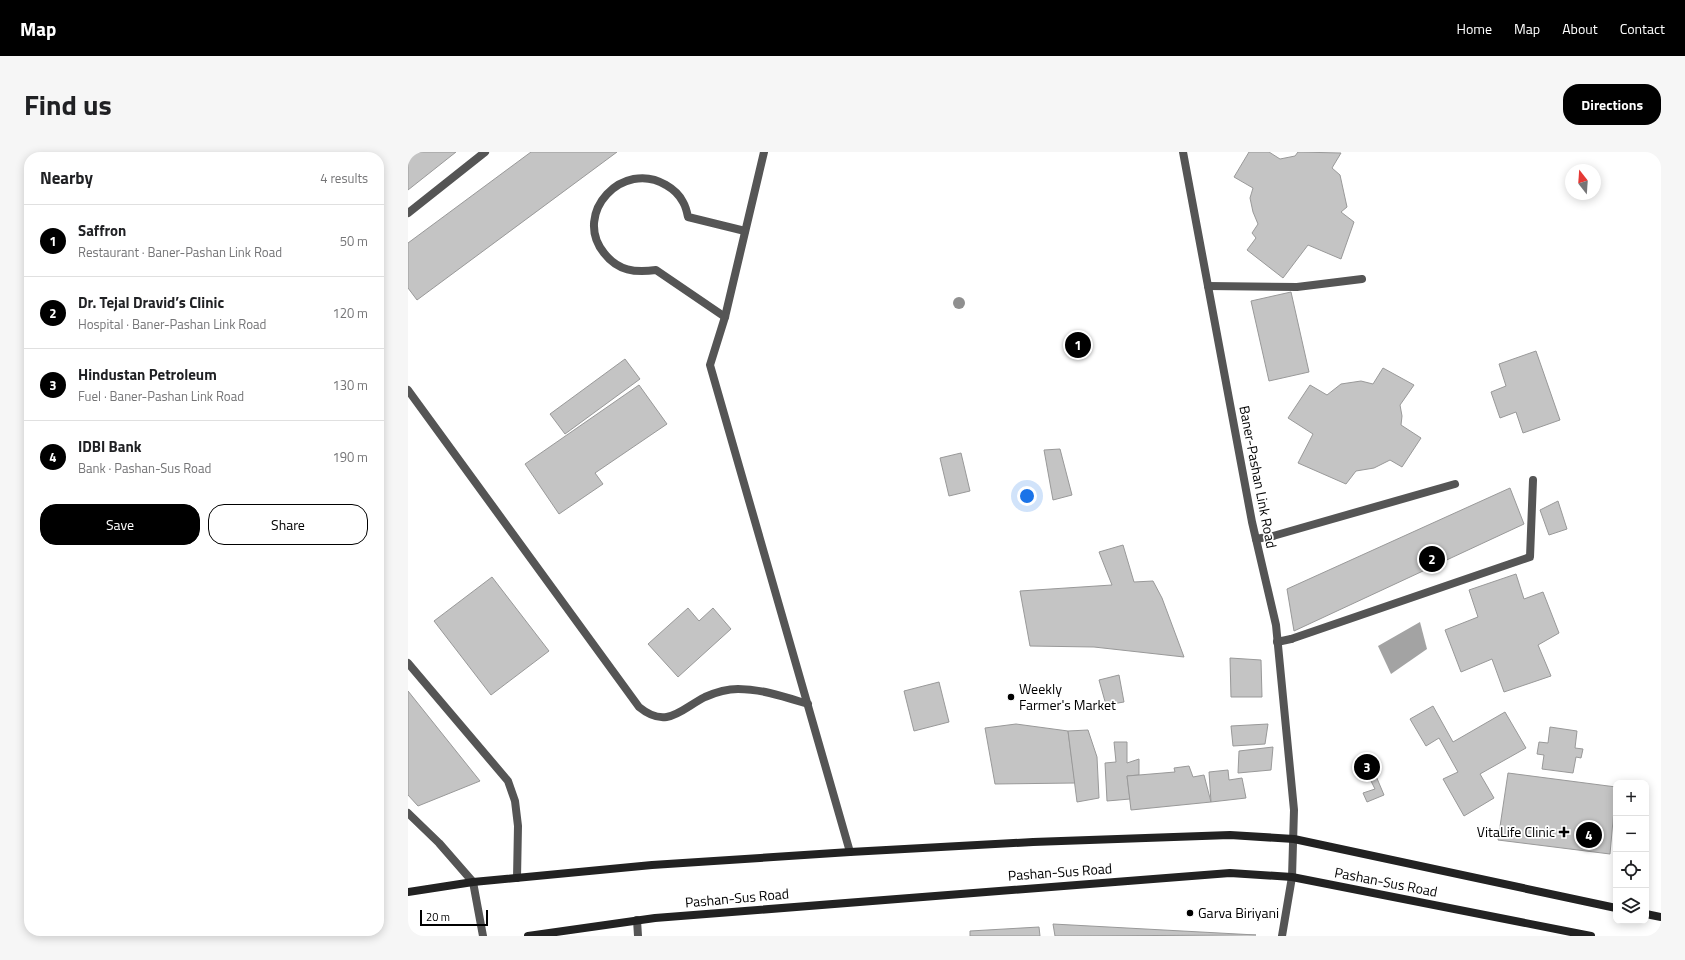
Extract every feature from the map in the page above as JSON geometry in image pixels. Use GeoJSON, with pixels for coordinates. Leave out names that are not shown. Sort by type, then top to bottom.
{"type":"FeatureCollection","features":[{"type":"Feature","properties":{"kind":"main road","name":"Pashan-Sus Road"},"geometry":{"type":"LineString","coordinates":[[408,892],[474,882],[652,865],[1033,842],[1230,835],[1294,839],[1613,907]]}},
{"type":"Feature","properties":{"kind":"main road","name":"Pashan-Sus Road"},"geometry":{"type":"LineString","coordinates":[[528,936],[637,920],[1230,873],[1292,877],[1591,936]]}},
{"type":"Feature","properties":{"kind":"main road"},"geometry":{"type":"LineString","coordinates":[[1649,915],[1661,917]]}},
{"type":"Feature","properties":{"kind":"street"},"geometry":{"type":"LineString","coordinates":[[408,213],[485,152]]}},
{"type":"Feature","properties":{"kind":"street"},"geometry":{"type":"LineString","coordinates":[[764,152],[725,317],[710,365],[850,852]]}},
{"type":"Feature","properties":{"kind":"street","name":"Baner-Pashan Link Road"},"geometry":{"type":"LineString","coordinates":[[1183,152],[1256,539],[1276,625],[1294,810],[1292,877],[1282,936]]}},
{"type":"Feature","properties":{"kind":"street"},"geometry":{"type":"LineString","coordinates":[[725,317],[656,270],[640,272],[624,269],[610,260],[600,248],[595,232],[595,216],[601,201],[612,188],[626,180],[642,178],[659,181],[672,189],[683,202],[688,217],[745,230]]}},
{"type":"Feature","properties":{"kind":"street"},"geometry":{"type":"LineString","coordinates":[[1208,286],[1297,287],[1362,279]]}},
{"type":"Feature","properties":{"kind":"street"},"geometry":{"type":"LineString","coordinates":[[408,390],[639,707],[646,713],[657,717],[670,716],[681,713],[706,697],[738,689],[768,692],[808,704]]}},
{"type":"Feature","properties":{"kind":"street"},"geometry":{"type":"LineString","coordinates":[[1277,642],[1291,639],[1530,557],[1533,480]]}},
{"type":"Feature","properties":{"kind":"street"},"geometry":{"type":"LineString","coordinates":[[1256,539],[1273,536],[1455,484]]}},
{"type":"Feature","properties":{"kind":"street"},"geometry":{"type":"LineString","coordinates":[[408,663],[508,781],[515,802],[518,826],[517,878]]}},
{"type":"Feature","properties":{"kind":"street"},"geometry":{"type":"LineString","coordinates":[[408,813],[439,843],[474,882],[483,936]]}},
{"type":"Feature","properties":{"kind":"street"},"geometry":{"type":"LineString","coordinates":[[637,920],[638,936]]}},
{"type":"Feature","properties":{"kind":"shaded area"},"geometry":{"type":"Polygon","coordinates":[[[1420,622],[1427,649],[1391,674],[1378,646],[1420,622]]]}},
{"type":"Feature","properties":{"kind":"building"},"geometry":{"type":"Polygon","coordinates":[[[408,152],[456,152],[408,190],[408,152]]]}},
{"type":"Feature","properties":{"kind":"building"},"geometry":{"type":"Polygon","coordinates":[[[531,152],[617,152],[417,300],[408,288],[408,243],[531,152]]]}},
{"type":"Feature","properties":{"kind":"building"},"geometry":{"type":"Polygon","coordinates":[[[1249,152],[1269,152],[1280,159],[1295,156],[1298,152],[1341,153],[1332,168],[1340,175],[1347,207],[1341,212],[1354,222],[1341,259],[1308,245],[1283,278],[1247,250],[1256,238],[1252,233],[1258,224],[1253,212],[1250,198],[1253,188],[1234,177],[1249,152]]]}},
{"type":"Feature","properties":{"kind":"building"},"geometry":{"type":"Polygon","coordinates":[[[1291,292],[1309,372],[1269,381],[1251,301],[1291,292]]]}},
{"type":"Feature","properties":{"kind":"building"},"geometry":{"type":"Polygon","coordinates":[[[1536,351],[1560,420],[1523,433],[1516,412],[1500,418],[1491,392],[1506,386],[1499,364],[1536,351]]]}},
{"type":"Feature","properties":{"kind":"building"},"geometry":{"type":"Polygon","coordinates":[[[625,359],[640,379],[565,434],[550,414],[625,359]]]}},
{"type":"Feature","properties":{"kind":"building"},"geometry":{"type":"Polygon","coordinates":[[[1383,368],[1414,385],[1400,405],[1402,416],[1401,425],[1421,438],[1402,467],[1390,460],[1374,468],[1356,471],[1346,484],[1298,463],[1313,434],[1288,418],[1310,385],[1327,395],[1341,384],[1361,381],[1373,384],[1383,368]]]}},
{"type":"Feature","properties":{"kind":"building"},"geometry":{"type":"Polygon","coordinates":[[[639,385],[667,424],[595,473],[603,484],[559,514],[525,464],[639,385]]]}},
{"type":"Feature","properties":{"kind":"building"},"geometry":{"type":"Polygon","coordinates":[[[1060,449],[1072,495],[1053,500],[1044,450],[1060,449]]]}},
{"type":"Feature","properties":{"kind":"building"},"geometry":{"type":"Polygon","coordinates":[[[961,453],[970,491],[949,496],[940,458],[961,453]]]}},
{"type":"Feature","properties":{"kind":"building"},"geometry":{"type":"Polygon","coordinates":[[[1510,488],[1524,524],[1294,631],[1287,589],[1510,488]]]}},
{"type":"Feature","properties":{"kind":"building"},"geometry":{"type":"Polygon","coordinates":[[[1558,501],[1567,529],[1549,535],[1540,510],[1558,501]]]}},
{"type":"Feature","properties":{"kind":"building"},"geometry":{"type":"Polygon","coordinates":[[[1123,545],[1134,582],[1153,581],[1162,598],[1184,657],[1094,647],[1030,646],[1020,591],[1112,585],[1099,552],[1123,545]]]}},
{"type":"Feature","properties":{"kind":"building"},"geometry":{"type":"Polygon","coordinates":[[[1516,574],[1524,599],[1543,592],[1559,633],[1538,645],[1551,676],[1504,692],[1492,659],[1461,672],[1445,630],[1478,617],[1469,590],[1516,574]]]}},
{"type":"Feature","properties":{"kind":"building"},"geometry":{"type":"Polygon","coordinates":[[[492,577],[549,651],[491,695],[434,621],[492,577]]]}},
{"type":"Feature","properties":{"kind":"building"},"geometry":{"type":"Polygon","coordinates":[[[688,608],[699,621],[713,608],[731,629],[678,677],[648,644],[688,608]]]}},
{"type":"Feature","properties":{"kind":"building"},"geometry":{"type":"Polygon","coordinates":[[[1230,658],[1261,660],[1262,697],[1231,697],[1230,658]]]}},
{"type":"Feature","properties":{"kind":"building"},"geometry":{"type":"Polygon","coordinates":[[[1119,675],[1124,702],[1106,705],[1099,680],[1119,675]]]}},
{"type":"Feature","properties":{"kind":"building"},"geometry":{"type":"Polygon","coordinates":[[[939,682],[949,722],[914,731],[904,691],[939,682]]]}},
{"type":"Feature","properties":{"kind":"building"},"geometry":{"type":"Polygon","coordinates":[[[408,691],[480,781],[418,806],[408,795],[408,691]]]}},
{"type":"Feature","properties":{"kind":"building"},"geometry":{"type":"Polygon","coordinates":[[[1433,706],[1453,742],[1505,712],[1526,748],[1480,774],[1494,798],[1464,816],[1443,779],[1458,772],[1439,738],[1426,746],[1410,719],[1433,706]]]}},
{"type":"Feature","properties":{"kind":"building"},"geometry":{"type":"Polygon","coordinates":[[[1016,724],[1068,731],[1075,783],[995,784],[985,728],[1016,724]]]}},
{"type":"Feature","properties":{"kind":"building"},"geometry":{"type":"Polygon","coordinates":[[[1268,724],[1265,744],[1233,746],[1231,726],[1268,724]]]}},
{"type":"Feature","properties":{"kind":"building"},"geometry":{"type":"Polygon","coordinates":[[[1550,727],[1577,731],[1575,748],[1583,749],[1581,758],[1576,757],[1573,773],[1542,769],[1544,755],[1537,754],[1539,742],[1548,743],[1550,727]]]}},
{"type":"Feature","properties":{"kind":"building"},"geometry":{"type":"Polygon","coordinates":[[[1088,730],[1097,757],[1099,798],[1077,802],[1068,731],[1088,730]]]}},
{"type":"Feature","properties":{"kind":"building"},"geometry":{"type":"Polygon","coordinates":[[[1114,742],[1127,742],[1127,763],[1139,759],[1139,775],[1127,776],[1130,799],[1107,801],[1105,763],[1116,762],[1114,742]]]}},
{"type":"Feature","properties":{"kind":"building"},"geometry":{"type":"Polygon","coordinates":[[[1273,747],[1271,770],[1238,773],[1239,751],[1273,747]]]}},
{"type":"Feature","properties":{"kind":"building"},"geometry":{"type":"Polygon","coordinates":[[[1189,766],[1193,777],[1204,775],[1211,802],[1131,810],[1127,776],[1175,772],[1174,768],[1189,766]]]}},
{"type":"Feature","properties":{"kind":"building"},"geometry":{"type":"Polygon","coordinates":[[[1228,770],[1229,780],[1242,778],[1246,798],[1211,802],[1209,772],[1228,770]]]}},
{"type":"Feature","properties":{"kind":"building"},"geometry":{"type":"Polygon","coordinates":[[[1508,773],[1613,787],[1613,820],[1610,854],[1498,840],[1508,773]]]}},
{"type":"Feature","properties":{"kind":"building"},"geometry":{"type":"Polygon","coordinates":[[[1376,776],[1384,795],[1367,802],[1363,793],[1375,789],[1370,779],[1376,776]]]}},
{"type":"Feature","properties":{"kind":"building"},"geometry":{"type":"Polygon","coordinates":[[[1053,924],[1256,935],[1055,936],[1053,924]]]}},
{"type":"Feature","properties":{"kind":"building"},"geometry":{"type":"Polygon","coordinates":[[[1039,927],[1040,936],[970,936],[970,931],[1039,927]]]}},
{"type":"Feature","properties":{"kind":"place","name":"Saffron"},"geometry":{"type":"Point","coordinates":[1078,345]}},
{"type":"Feature","properties":{"kind":"place","name":"Dr. Tejal Dravid’s Clinic"},"geometry":{"type":"Point","coordinates":[1432,559]}},
{"type":"Feature","properties":{"kind":"place","name":"Weekly Farmer's Market"},"geometry":{"type":"Point","coordinates":[1011,697]}},
{"type":"Feature","properties":{"kind":"place","name":"Hindustan Petroleum"},"geometry":{"type":"Point","coordinates":[1367,767]}},
{"type":"Feature","properties":{"kind":"place","name":"VitaLife Clinic"},"geometry":{"type":"Point","coordinates":[1564,832]}},
{"type":"Feature","properties":{"kind":"place","name":"IDBI Bank"},"geometry":{"type":"Point","coordinates":[1589,835]}},
{"type":"Feature","properties":{"kind":"place","name":"Garva Biriyani"},"geometry":{"type":"Point","coordinates":[1190,913]}}]}
